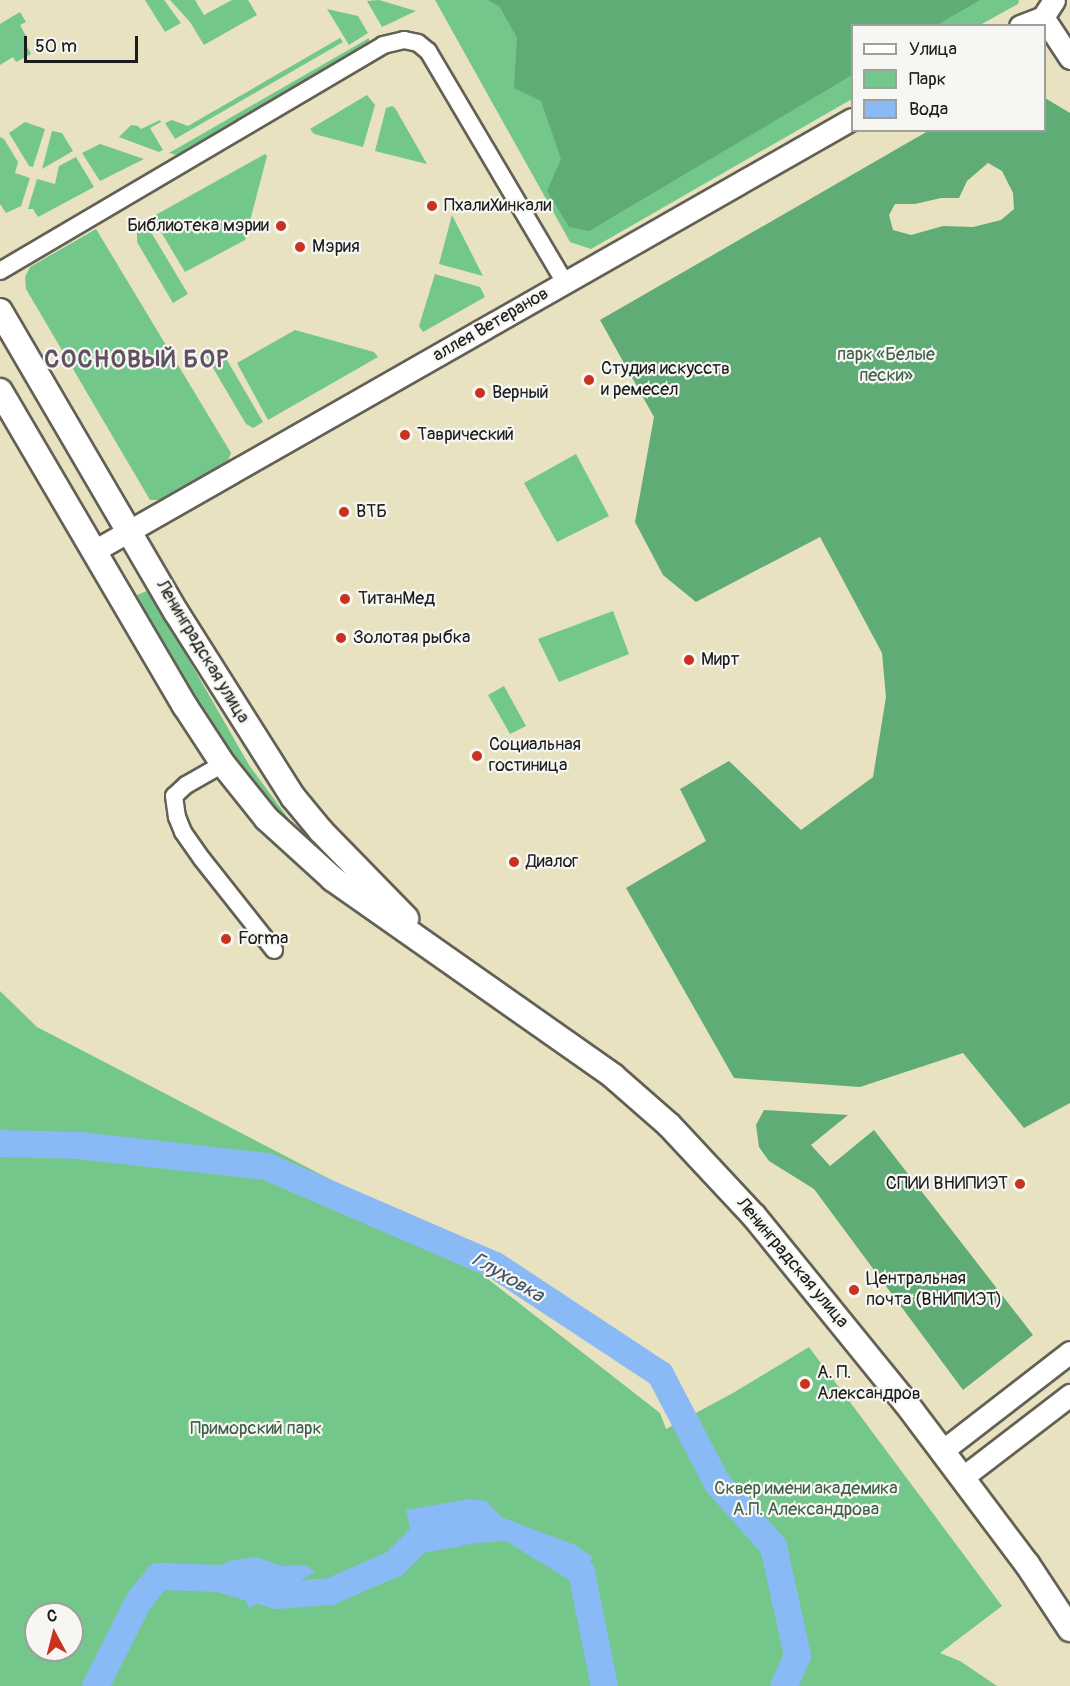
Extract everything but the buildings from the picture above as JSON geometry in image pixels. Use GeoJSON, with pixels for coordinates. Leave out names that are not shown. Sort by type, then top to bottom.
{"type":"FeatureCollection","features":[{"type":"Feature","properties":{"kind":"main road","name":"Ленинградская улица"},"geometry":{"type":"LineString","coordinates":[[0,311],[219,684],[293,797],[349,860],[448,960]]}},
{"type":"Feature","properties":{"kind":"main road","name":"Ленинградская улица"},"geometry":{"type":"LineString","coordinates":[[0,391],[151,650],[224,764],[267,819],[333,879],[613,1076],[669,1125],[732,1192],[810,1282],[963,1477],[1027,1564],[1070,1629]]}},
{"type":"Feature","properties":{"kind":"main road"},"geometry":{"type":"LineString","coordinates":[[333,879],[346,873],[350,866],[349,860]]}},
{"type":"Feature","properties":{"kind":"street"},"geometry":{"type":"LineString","coordinates":[[1023,24],[1049,8],[1070,58]]}},
{"type":"Feature","properties":{"kind":"street"},"geometry":{"type":"LineString","coordinates":[[0,271],[383,45],[404,40],[418,43],[428,51],[565,283]]}},
{"type":"Feature","properties":{"kind":"street","name":"аллея Ветеранов"},"geometry":{"type":"LineString","coordinates":[[94,551],[851,120]]}},
{"type":"Feature","properties":{"kind":"street"},"geometry":{"type":"LineString","coordinates":[[224,764],[186,785],[174,796],[177,817],[202,860],[274,950]]}},
{"type":"Feature","properties":{"kind":"street"},"geometry":{"type":"LineString","coordinates":[[942,1451],[1070,1352]]}},
{"type":"Feature","properties":{"kind":"street"},"geometry":{"type":"LineString","coordinates":[[963,1477],[1070,1395]]}},
{"type":"Feature","properties":{"kind":"green space"},"geometry":{"type":"Polygon","coordinates":[[[145,0],[164,0],[181,23],[165,32],[145,0]]]}},
{"type":"Feature","properties":{"kind":"green space"},"geometry":{"type":"Polygon","coordinates":[[[170,0],[195,0],[204,15],[232,0],[248,0],[257,15],[204,45],[190,22],[170,0]]]}},
{"type":"Feature","properties":{"kind":"green space"},"geometry":{"type":"Polygon","coordinates":[[[379,0],[416,11],[382,27],[367,1],[379,0]]]}},
{"type":"Feature","properties":{"kind":"green space"},"geometry":{"type":"Polygon","coordinates":[[[435,0],[1019,0],[1018,4],[982,24],[851,24],[851,100],[591,249],[570,242],[435,0]]]}},
{"type":"Feature","properties":{"kind":"green space"},"geometry":{"type":"Polygon","coordinates":[[[488,0],[980,0],[939,24],[851,24],[851,76],[589,231],[569,227],[547,191],[561,159],[541,101],[514,88],[517,38],[500,7],[488,0]]]}},
{"type":"Feature","properties":{"kind":"green space"},"geometry":{"type":"Polygon","coordinates":[[[327,9],[358,16],[368,33],[349,45],[327,9]]]}},
{"type":"Feature","properties":{"kind":"green space"},"geometry":{"type":"Polygon","coordinates":[[[20,12],[26,22],[20,25],[27,38],[24,41],[31,54],[16,62],[13,57],[0,65],[0,24],[20,12]]]}},
{"type":"Feature","properties":{"kind":"green space"},"geometry":{"type":"Polygon","coordinates":[[[340,38],[343,42],[175,139],[165,123],[172,120],[188,126],[340,38]]]}},
{"type":"Feature","properties":{"kind":"green space"},"geometry":{"type":"Polygon","coordinates":[[[369,38],[369,46],[180,156],[169,153],[369,38]]]}},
{"type":"Feature","properties":{"kind":"green space"},"geometry":{"type":"Polygon","coordinates":[[[367,95],[375,105],[363,147],[314,134],[310,129],[367,95]]]}},
{"type":"Feature","properties":{"kind":"green space","name":"парк «Белые пески»"},"geometry":{"type":"Polygon","coordinates":[[[1046,99],[1070,113],[1070,1103],[1024,1128],[963,1053],[860,1087],[734,1078],[626,888],[706,841],[680,789],[729,761],[801,830],[873,777],[886,697],[882,653],[820,537],[696,602],[663,575],[635,522],[654,417],[600,320],[926,132],[1046,132],[1046,99]],[[988,163],[967,181],[959,198],[941,198],[915,204],[895,204],[889,215],[893,230],[911,235],[943,226],[973,227],[1001,220],[1014,209],[1013,193],[1002,171],[988,163]]]}},
{"type":"Feature","properties":{"kind":"green space"},"geometry":{"type":"Polygon","coordinates":[[[392,106],[427,164],[375,151],[386,108],[392,106]]]}},
{"type":"Feature","properties":{"kind":"green space"},"geometry":{"type":"Polygon","coordinates":[[[160,120],[161,122],[150,128],[163,150],[159,152],[119,137],[131,125],[141,129],[160,120]]]}},
{"type":"Feature","properties":{"kind":"green space"},"geometry":{"type":"Polygon","coordinates":[[[25,122],[45,129],[33,167],[29,166],[9,133],[25,122]]]}},
{"type":"Feature","properties":{"kind":"green space"},"geometry":{"type":"Polygon","coordinates":[[[52,131],[62,133],[73,151],[42,169],[52,131]]]}},
{"type":"Feature","properties":{"kind":"green space"},"geometry":{"type":"Polygon","coordinates":[[[0,137],[4,139],[18,162],[15,173],[30,178],[21,206],[6,213],[0,204],[0,137]]]}},
{"type":"Feature","properties":{"kind":"green space"},"geometry":{"type":"Polygon","coordinates":[[[100,144],[144,159],[100,181],[82,153],[100,144]]]}},
{"type":"Feature","properties":{"kind":"green space"},"geometry":{"type":"Polygon","coordinates":[[[265,154],[267,156],[245,240],[185,272],[152,217],[265,154]]]}},
{"type":"Feature","properties":{"kind":"green space"},"geometry":{"type":"Polygon","coordinates":[[[76,157],[94,187],[38,217],[33,209],[28,209],[37,179],[55,184],[59,166],[76,157]]]}},
{"type":"Feature","properties":{"kind":"green space"},"geometry":{"type":"Polygon","coordinates":[[[452,215],[483,276],[439,264],[452,215]]]}},
{"type":"Feature","properties":{"kind":"green space"},"geometry":{"type":"Polygon","coordinates":[[[145,222],[188,294],[173,303],[137,242],[137,226],[145,222]]]}},
{"type":"Feature","properties":{"kind":"green space"},"geometry":{"type":"Polygon","coordinates":[[[96,229],[231,453],[226,466],[163,500],[150,500],[26,289],[25,277],[30,267],[96,229]]]}},
{"type":"Feature","properties":{"kind":"green space"},"geometry":{"type":"Polygon","coordinates":[[[435,274],[480,287],[485,297],[423,332],[419,326],[435,274]]]}},
{"type":"Feature","properties":{"kind":"green space"},"geometry":{"type":"Polygon","coordinates":[[[295,330],[374,352],[378,357],[268,420],[237,363],[295,330]]]}},
{"type":"Feature","properties":{"kind":"green space"},"geometry":{"type":"Polygon","coordinates":[[[220,348],[263,422],[253,428],[246,424],[206,356],[220,348]]]}},
{"type":"Feature","properties":{"kind":"green space"},"geometry":{"type":"Polygon","coordinates":[[[576,454],[609,516],[557,542],[524,483],[576,454]]]}},
{"type":"Feature","properties":{"kind":"green space"},"geometry":{"type":"Polygon","coordinates":[[[149,590],[249,765],[302,837],[298,840],[213,733],[137,595],[149,590]]]}},
{"type":"Feature","properties":{"kind":"green space"},"geometry":{"type":"Polygon","coordinates":[[[613,611],[629,654],[559,682],[538,639],[613,611]]]}},
{"type":"Feature","properties":{"kind":"green space"},"geometry":{"type":"Polygon","coordinates":[[[504,686],[526,726],[510,734],[488,695],[504,686]]]}},
{"type":"Feature","properties":{"kind":"green space","name":"Приморский парк"},"geometry":{"type":"Polygon","coordinates":[[[0,991],[37,1027],[420,1226],[660,1413],[666,1429],[733,1393],[809,1347],[1002,1606],[940,1653],[960,1661],[997,1686],[0,1686],[0,991]]]}},
{"type":"Feature","properties":{"kind":"green space"},"geometry":{"type":"Polygon","coordinates":[[[764,1110],[848,1115],[811,1145],[830,1166],[874,1130],[1033,1335],[963,1390],[814,1189],[769,1161],[759,1147],[756,1125],[764,1110]]]}},
{"type":"Feature","properties":{"kind":"water"},"geometry":{"type":"Polygon","coordinates":[[[469,1499],[486,1501],[501,1517],[575,1545],[593,1557],[581,1572],[566,1571],[536,1560],[507,1541],[475,1543],[424,1553],[394,1563],[420,1538],[410,1528],[406,1510],[469,1499]]]}},
{"type":"Feature","properties":{"kind":"water"},"geometry":{"type":"Polygon","coordinates":[[[256,1557],[282,1566],[306,1565],[315,1572],[249,1608],[244,1597],[231,1585],[213,1590],[192,1574],[144,1576],[149,1565],[188,1564],[211,1570],[229,1561],[256,1557]]]}},
{"type":"Feature","properties":{"kind":"waterway","name":"Глуховка"},"geometry":{"type":"LineString","coordinates":[[0,1143],[79,1145],[266,1166],[495,1265],[660,1374],[717,1483],[773,1546],[797,1655],[783,1686]]}},
{"type":"Feature","properties":{"kind":"waterway","name":"Глуховка"},"geometry":{"type":"LineString","coordinates":[[95,1686],[139,1599],[158,1576],[219,1578],[276,1595],[330,1591],[394,1563],[420,1537],[455,1533]]}},
{"type":"Feature","properties":{"kind":"waterway","name":"Глуховка"},"geometry":{"type":"LineString","coordinates":[[552,1553],[581,1572],[604,1686]]}},
{"type":"Feature","properties":{"kind":"place","name":"ПхалиХинкали"},"geometry":{"type":"Point","coordinates":[432,206]}},
{"type":"Feature","properties":{"kind":"place","name":"Библиотека мэрии"},"geometry":{"type":"Point","coordinates":[281,226]}},
{"type":"Feature","properties":{"kind":"place","name":"Мэрия"},"geometry":{"type":"Point","coordinates":[300,247]}},
{"type":"Feature","properties":{"kind":"place","name":"Студия искусств и ремесел"},"geometry":{"type":"Point","coordinates":[589,380]}},
{"type":"Feature","properties":{"kind":"place","name":"Верный"},"geometry":{"type":"Point","coordinates":[480,393]}},
{"type":"Feature","properties":{"kind":"place","name":"Таврический"},"geometry":{"type":"Point","coordinates":[405,435]}},
{"type":"Feature","properties":{"kind":"place","name":"ВТБ"},"geometry":{"type":"Point","coordinates":[344,512]}},
{"type":"Feature","properties":{"kind":"place","name":"ТитанМед"},"geometry":{"type":"Point","coordinates":[345,599]}},
{"type":"Feature","properties":{"kind":"place","name":"Золотая рыбка"},"geometry":{"type":"Point","coordinates":[341,638]}},
{"type":"Feature","properties":{"kind":"place","name":"Мирт"},"geometry":{"type":"Point","coordinates":[689,660]}},
{"type":"Feature","properties":{"kind":"place","name":"Социальная гостиница"},"geometry":{"type":"Point","coordinates":[477,756]}},
{"type":"Feature","properties":{"kind":"place","name":"Диалог"},"geometry":{"type":"Point","coordinates":[514,862]}},
{"type":"Feature","properties":{"kind":"place","name":"Forma"},"geometry":{"type":"Point","coordinates":[226,939]}},
{"type":"Feature","properties":{"kind":"place","name":"СПИИ ВНИПИЭТ"},"geometry":{"type":"Point","coordinates":[1020,1184]}},
{"type":"Feature","properties":{"kind":"place","name":"Центральная почта (ВНИПИЭТ)"},"geometry":{"type":"Point","coordinates":[854,1290]}},
{"type":"Feature","properties":{"kind":"place","name":"А. П. Александров"},"geometry":{"type":"Point","coordinates":[805,1384]}},
{"type":"Feature","properties":{"kind":"district","name":"СОСНОВЫЙ БОР"},"geometry":{"type":"Point","coordinates":[137,360]}},
{"type":"Feature","properties":{"kind":"park label","name":"Сквер имени академика А.П. Александрова"},"geometry":{"type":"Point","coordinates":[806,1500]}}]}
